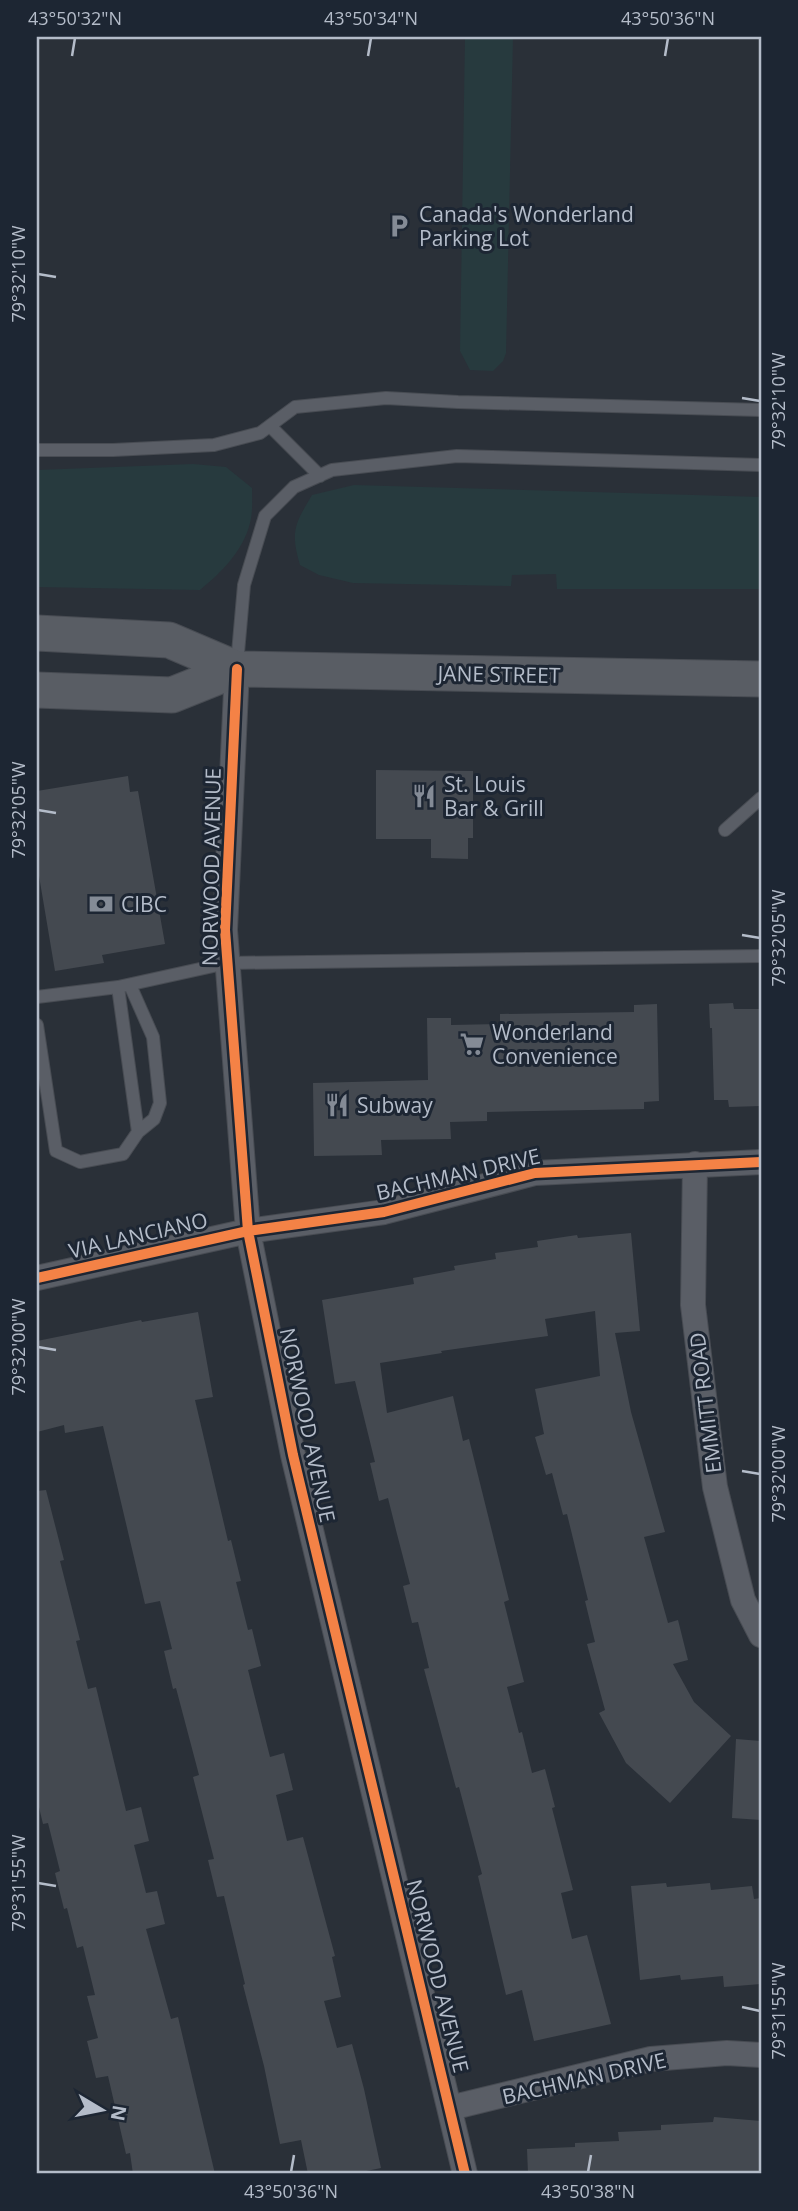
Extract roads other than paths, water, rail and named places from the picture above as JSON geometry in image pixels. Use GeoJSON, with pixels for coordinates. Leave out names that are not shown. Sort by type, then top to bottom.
{"type":"FeatureCollection","features":[{"type":"Feature","properties":{"kind":"main road","name":"JANE STREET"},"geometry":{"type":"LineString","coordinates":[[37,633],[169,640],[237,669],[761,679]]}},
{"type":"Feature","properties":{"kind":"main road","name":"JANE STREET"},"geometry":{"type":"LineString","coordinates":[[37,690],[172,695],[237,669]]}},
{"type":"Feature","properties":{"kind":"street","name":"NORWOOD AVENUE"},"geometry":{"type":"LineString","coordinates":[[237,669],[225,930],[248,1231],[293,1455],[465,2174]]}},
{"type":"Feature","properties":{"kind":"street","name":"BACHMAN DRIVE"},"geometry":{"type":"LineString","coordinates":[[248,1231],[384,1212],[535,1173],[761,1162]]}},
{"type":"Feature","properties":{"kind":"street","name":"EMMITT ROAD"},"geometry":{"type":"LineString","coordinates":[[695,1164],[693,1305],[715,1487],[743,1600],[761,1635]]}},
{"type":"Feature","properties":{"kind":"street","name":"VIA LANCIANO"},"geometry":{"type":"LineString","coordinates":[[37,1278],[248,1231]]}},
{"type":"Feature","properties":{"kind":"street","name":"BACHMAN DRIVE"},"geometry":{"type":"LineString","coordinates":[[450,2108],[651,2059],[727,2053],[761,2055]]}},
{"type":"Feature","properties":{"kind":"lane"},"geometry":{"type":"LineString","coordinates":[[37,450],[113,450],[214,445],[260,433],[295,407],[386,398],[761,410]]}},
{"type":"Feature","properties":{"kind":"lane"},"geometry":{"type":"LineString","coordinates":[[270,426],[320,476]]}},
{"type":"Feature","properties":{"kind":"lane"},"geometry":{"type":"LineString","coordinates":[[237,669],[243,585],[265,516],[294,488],[331,470],[457,456],[761,465]]}},
{"type":"Feature","properties":{"kind":"lane"},"geometry":{"type":"LineString","coordinates":[[725,830],[761,798]]}},
{"type":"Feature","properties":{"kind":"lane"},"geometry":{"type":"LineString","coordinates":[[37,997],[124,986],[227,963],[761,956]]}},
{"type":"Feature","properties":{"kind":"lane"},"geometry":{"type":"LineString","coordinates":[[124,986],[138,1132]]}},
{"type":"Feature","properties":{"kind":"lane"},"geometry":{"type":"LineString","coordinates":[[37,1025],[56,1151],[80,1162],[123,1154],[138,1132],[154,1119],[160,1104],[153,1037],[124,986]]}},
{"type":"Feature","properties":{"kind":"place","name":"Canada's Wonderland Parking Lot"},"geometry":{"type":"Point","coordinates":[399,226]}},
{"type":"Feature","properties":{"kind":"place","name":"St. Louis Bar & Grill"},"geometry":{"type":"Point","coordinates":[424,796]}},
{"type":"Feature","properties":{"kind":"place","name":"CIBC"},"geometry":{"type":"Point","coordinates":[101,904]}},
{"type":"Feature","properties":{"kind":"place","name":"Wonderland Convenience"},"geometry":{"type":"Point","coordinates":[472,1044]}},
{"type":"Feature","properties":{"kind":"place","name":"Subway"},"geometry":{"type":"Point","coordinates":[337,1105]}}]}
